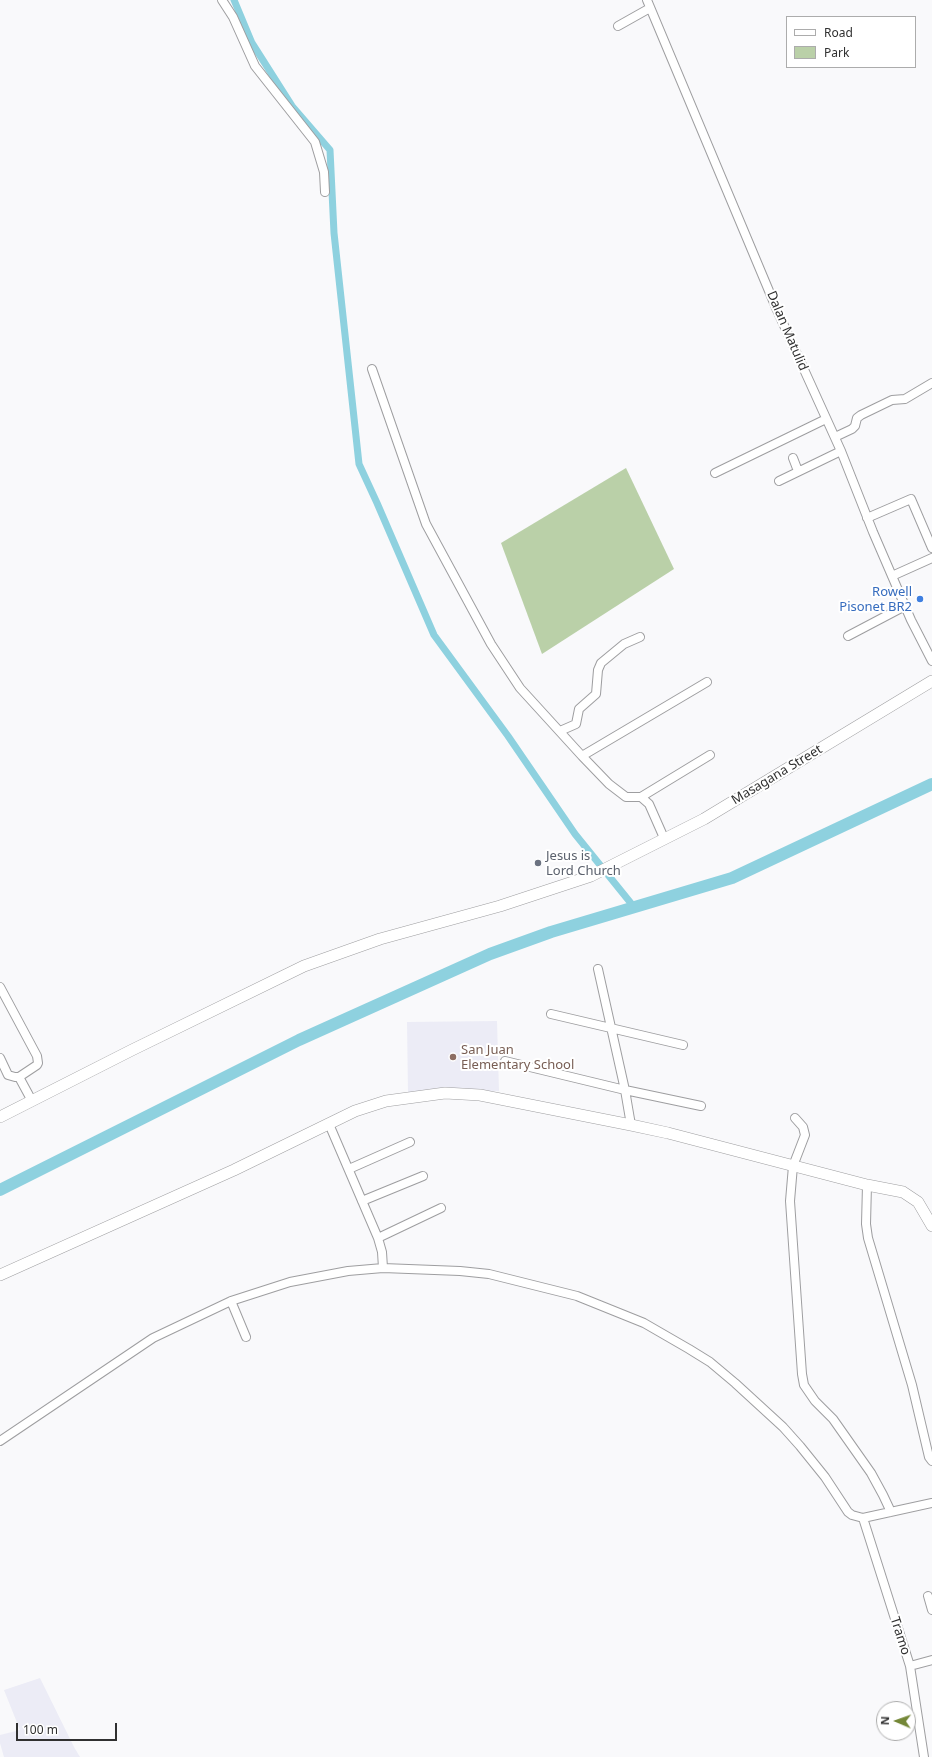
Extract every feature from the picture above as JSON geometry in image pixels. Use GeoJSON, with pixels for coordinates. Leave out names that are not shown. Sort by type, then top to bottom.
{"type":"FeatureCollection","features":[{"type":"Feature","properties":{"kind":"street"},"geometry":{"type":"LineString","coordinates":[[222,0],[233,17],[255,66],[315,142],[324,172],[325,192]]}},
{"type":"Feature","properties":{"kind":"street","name":"Dalan Matulid"},"geometry":{"type":"LineString","coordinates":[[647,0],[777,310],[835,437],[867,518],[905,606],[932,661]]}},
{"type":"Feature","properties":{"kind":"street"},"geometry":{"type":"LineString","coordinates":[[618,26],[650,8]]}},
{"type":"Feature","properties":{"kind":"street"},"geometry":{"type":"LineString","coordinates":[[372,369],[426,524],[491,644],[520,688],[609,784],[626,797],[641,797],[710,754]]}},
{"type":"Feature","properties":{"kind":"street"},"geometry":{"type":"LineString","coordinates":[[835,437],[855,426],[857,418],[861,415],[892,400],[905,400],[932,383]]}},
{"type":"Feature","properties":{"kind":"street"},"geometry":{"type":"LineString","coordinates":[[715,473],[826,419]]}},
{"type":"Feature","properties":{"kind":"street"},"geometry":{"type":"LineString","coordinates":[[779,481],[840,451]]}},
{"type":"Feature","properties":{"kind":"street"},"geometry":{"type":"LineString","coordinates":[[793,458],[798,471]]}},
{"type":"Feature","properties":{"kind":"street"},"geometry":{"type":"LineString","coordinates":[[867,518],[911,499],[932,548]]}},
{"type":"Feature","properties":{"kind":"street"},"geometry":{"type":"LineString","coordinates":[[892,576],[932,558]]}},
{"type":"Feature","properties":{"kind":"street"},"geometry":{"type":"LineString","coordinates":[[848,636],[905,606]]}},
{"type":"Feature","properties":{"kind":"street"},"geometry":{"type":"LineString","coordinates":[[560,731],[576,724],[579,709],[596,694],[598,670],[602,663],[624,644],[640,637]]}},
{"type":"Feature","properties":{"kind":"street","name":"Masagana Street"},"geometry":{"type":"LineString","coordinates":[[1,1115],[304,966],[380,939],[500,906],[591,876],[704,819],[932,681]]}},
{"type":"Feature","properties":{"kind":"street"},"geometry":{"type":"LineString","coordinates":[[582,756],[707,682]]}},
{"type":"Feature","properties":{"kind":"street"},"geometry":{"type":"LineString","coordinates":[[641,797],[649,804],[664,838]]}},
{"type":"Feature","properties":{"kind":"street"},"geometry":{"type":"LineString","coordinates":[[598,969],[625,1090],[631,1125]]}},
{"type":"Feature","properties":{"kind":"street"},"geometry":{"type":"LineString","coordinates":[[0,987],[38,1060],[38,1065],[19,1077],[8,1075],[0,1058]]}},
{"type":"Feature","properties":{"kind":"street"},"geometry":{"type":"LineString","coordinates":[[551,1014],[683,1045]]}},
{"type":"Feature","properties":{"kind":"street"},"geometry":{"type":"LineString","coordinates":[[505,1061],[625,1090],[701,1106]]}},
{"type":"Feature","properties":{"kind":"street"},"geometry":{"type":"LineString","coordinates":[[19,1077],[32,1101]]}},
{"type":"Feature","properties":{"kind":"street"},"geometry":{"type":"LineString","coordinates":[[0,1275],[213,1180],[355,1111],[386,1101],[445,1093],[480,1095],[631,1125],[668,1133],[867,1185],[903,1192],[918,1202],[932,1226]]}},
{"type":"Feature","properties":{"kind":"street"},"geometry":{"type":"LineString","coordinates":[[795,1118],[803,1127],[805,1135],[793,1166],[790,1201],[799,1354],[804,1385],[815,1401],[833,1419],[853,1446],[874,1479],[891,1512]]}},
{"type":"Feature","properties":{"kind":"street"},"geometry":{"type":"LineString","coordinates":[[329,1124],[378,1238],[382,1252],[383,1268]]}},
{"type":"Feature","properties":{"kind":"street"},"geometry":{"type":"LineString","coordinates":[[349,1169],[410,1142]]}},
{"type":"Feature","properties":{"kind":"street"},"geometry":{"type":"LineString","coordinates":[[362,1201],[422,1176]]}},
{"type":"Feature","properties":{"kind":"street"},"geometry":{"type":"LineString","coordinates":[[867,1185],[866,1224],[868,1238],[912,1385],[929,1457],[932,1461]]}},
{"type":"Feature","properties":{"kind":"street"},"geometry":{"type":"LineString","coordinates":[[378,1238],[441,1208]]}},
{"type":"Feature","properties":{"kind":"street"},"geometry":{"type":"LineString","coordinates":[[0,1441],[152,1338],[230,1301],[290,1282],[348,1270],[383,1268],[460,1270],[489,1274],[577,1296],[644,1323],[710,1362],[759,1404],[800,1446],[826,1477],[848,1512],[852,1515],[863,1518],[932,1503]]}},
{"type":"Feature","properties":{"kind":"street"},"geometry":{"type":"LineString","coordinates":[[230,1301],[246,1337]]}},
{"type":"Feature","properties":{"kind":"street","name":"Tramo"},"geometry":{"type":"LineString","coordinates":[[863,1518],[910,1666],[924,1757]]}},
{"type":"Feature","properties":{"kind":"street"},"geometry":{"type":"LineString","coordinates":[[928,1596],[932,1610]]}},
{"type":"Feature","properties":{"kind":"street"},"geometry":{"type":"LineString","coordinates":[[910,1666],[932,1660]]}},
{"type":"Feature","properties":{"kind":"shaded area","name":"San Juan Elementary School"},"geometry":{"type":"Polygon","coordinates":[[[497,1021],[499,1091],[408,1093],[407,1022],[497,1021]]]}},
{"type":"Feature","properties":{"kind":"shaded area"},"geometry":{"type":"Polygon","coordinates":[[[40,1678],[80,1757],[4,1757],[0,1743],[0,1735],[20,1730],[4,1690],[40,1678]]]}},
{"type":"Feature","properties":{"kind":"green space"},"geometry":{"type":"Polygon","coordinates":[[[626,468],[674,569],[542,654],[501,543],[626,468]]]}},
{"type":"Feature","properties":{"kind":"waterway"},"geometry":{"type":"LineString","coordinates":[[234,0],[252,43],[292,106],[330,150],[334,233],[359,464],[434,635],[508,736],[575,834],[634,907]]}},
{"type":"Feature","properties":{"kind":"waterway"},"geometry":{"type":"LineString","coordinates":[[0,1190],[299,1040],[490,954],[551,932],[732,878],[932,784]]}},
{"type":"Feature","properties":{"kind":"place","name":"Rowell Pisonet BR2"},"geometry":{"type":"Point","coordinates":[920,599]}},
{"type":"Feature","properties":{"kind":"place","name":"Jesus is Lord Church"},"geometry":{"type":"Point","coordinates":[538,863]}},
{"type":"Feature","properties":{"kind":"place","name":"San Juan Elementary School"},"geometry":{"type":"Point","coordinates":[453,1057]}}]}
